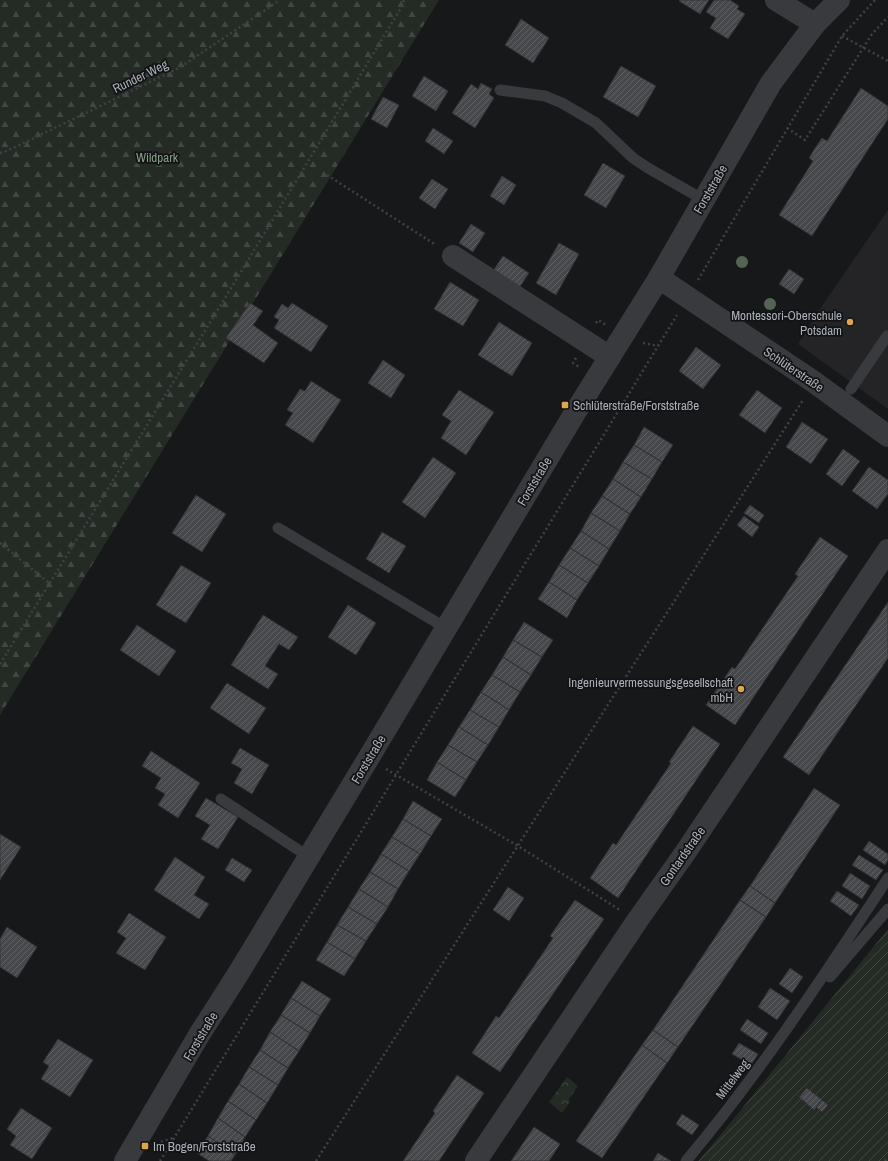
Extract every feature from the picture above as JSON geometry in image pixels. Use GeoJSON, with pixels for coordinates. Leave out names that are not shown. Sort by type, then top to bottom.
{"type":"FeatureCollection","features":[{"type":"Feature","properties":{"kind":"street"},"geometry":{"type":"LineString","coordinates":[[776,0],[815,24]]}},
{"type":"Feature","properties":{"kind":"street","name":"Forststraße"},"geometry":{"type":"LineString","coordinates":[[125,1161],[659,278],[771,83],[815,24],[839,0]]}},
{"type":"Feature","properties":{"kind":"street"},"geometry":{"type":"LineString","coordinates":[[453,256],[610,357]]}},
{"type":"Feature","properties":{"kind":"street","name":"Schlüterstraße"},"geometry":{"type":"LineString","coordinates":[[659,278],[814,382],[888,436]]}},
{"type":"Feature","properties":{"kind":"street","name":"Gontardstraße"},"geometry":{"type":"LineString","coordinates":[[476,1161],[888,550]]}},
{"type":"Feature","properties":{"kind":"lane"},"geometry":{"type":"LineString","coordinates":[[500,90],[545,96],[562,103],[596,123],[638,161],[704,200]]}},
{"type":"Feature","properties":{"kind":"lane"},"geometry":{"type":"LineString","coordinates":[[851,388],[887,336]]}},
{"type":"Feature","properties":{"kind":"lane"},"geometry":{"type":"LineString","coordinates":[[278,528],[446,628]]}},
{"type":"Feature","properties":{"kind":"lane"},"geometry":{"type":"LineString","coordinates":[[221,799],[309,857]]}},
{"type":"Feature","properties":{"kind":"lane","name":"Mittelweg"},"geometry":{"type":"LineString","coordinates":[[686,1161],[711,1131],[800,1012],[888,878]]}},
{"type":"Feature","properties":{"kind":"lane","name":"Mittelweg"},"geometry":{"type":"LineString","coordinates":[[800,1012],[888,909]]}},
{"type":"Feature","properties":{"kind":"path","name":"Runder Weg"},"geometry":{"type":"LineString","coordinates":[[0,153],[179,68],[280,0]]}},
{"type":"Feature","properties":{"kind":"path"},"geometry":{"type":"LineString","coordinates":[[0,664],[234,283],[401,8],[404,0]]}},
{"type":"Feature","properties":{"kind":"path"},"geometry":{"type":"LineString","coordinates":[[160,1161],[687,298],[842,36],[875,0]]}},
{"type":"Feature","properties":{"kind":"path"},"geometry":{"type":"LineString","coordinates":[[787,128],[805,140],[872,34],[888,17]]}},
{"type":"Feature","properties":{"kind":"path"},"geometry":{"type":"LineString","coordinates":[[842,36],[888,61]]}},
{"type":"Feature","properties":{"kind":"path"},"geometry":{"type":"LineString","coordinates":[[327,175],[453,256]]}},
{"type":"Feature","properties":{"kind":"path"},"geometry":{"type":"LineString","coordinates":[[316,1161],[814,382]]}},
{"type":"Feature","properties":{"kind":"path"},"geometry":{"type":"LineString","coordinates":[[0,543],[50,584]]}},
{"type":"Feature","properties":{"kind":"path"},"geometry":{"type":"LineString","coordinates":[[368,759],[518,846],[637,921]]}},
{"type":"Feature","properties":{"kind":"path"},"geometry":{"type":"LineString","coordinates":[[885,1161],[888,1157]]}},
{"type":"Feature","properties":{"kind":"shaded area","name":"Montessori-Oberschule Potsdam"},"geometry":{"type":"Polygon","coordinates":[[[888,210],[888,409],[798,344],[826,300],[888,210]]]}},
{"type":"Feature","properties":{"kind":"green space","name":"Wildpark"},"geometry":{"type":"Polygon","coordinates":[[[0,0],[439,0],[0,715],[0,0]]]}},
{"type":"Feature","properties":{"kind":"green space"},"geometry":{"type":"Polygon","coordinates":[[[888,929],[888,1161],[698,1161],[718,1138],[888,929]]]}},
{"type":"Feature","properties":{"kind":"green space"},"geometry":{"type":"Polygon","coordinates":[[[567,1077],[578,1086],[569,1099],[570,1102],[562,1113],[549,1102],[567,1077]]]}},
{"type":"Feature","properties":{"kind":"building"},"geometry":{"type":"Polygon","coordinates":[[[709,0],[700,14],[679,1],[709,0]]]}},
{"type":"Feature","properties":{"kind":"building"},"geometry":{"type":"Polygon","coordinates":[[[714,0],[730,0],[739,6],[737,9],[745,14],[728,39],[710,28],[716,18],[706,12],[714,0]]]}},
{"type":"Feature","properties":{"kind":"building"},"geometry":{"type":"Polygon","coordinates":[[[521,19],[549,38],[533,63],[505,45],[521,19]]]}},
{"type":"Feature","properties":{"kind":"building"},"geometry":{"type":"Polygon","coordinates":[[[621,66],[656,86],[638,117],[603,97],[621,66]]]}},
{"type":"Feature","properties":{"kind":"building"},"geometry":{"type":"Polygon","coordinates":[[[424,76],[448,91],[436,111],[412,96],[424,76]]]}},
{"type":"Feature","properties":{"kind":"building"},"geometry":{"type":"Polygon","coordinates":[[[481,83],[492,89],[489,94],[494,98],[475,128],[452,113],[471,84],[478,89],[481,83]]]}},
{"type":"Feature","properties":{"kind":"building"},"geometry":{"type":"Polygon","coordinates":[[[861,88],[888,106],[888,119],[812,236],[779,215],[813,161],[809,158],[815,148],[822,138],[827,141],[861,88]]]}},
{"type":"Feature","properties":{"kind":"building"},"geometry":{"type":"Polygon","coordinates":[[[383,97],[399,105],[387,128],[371,119],[383,97]]]}},
{"type":"Feature","properties":{"kind":"building"},"geometry":{"type":"Polygon","coordinates":[[[433,128],[453,141],[444,154],[425,141],[433,128]]]}},
{"type":"Feature","properties":{"kind":"building"},"geometry":{"type":"Polygon","coordinates":[[[603,163],[625,176],[606,208],[584,195],[603,163]]]}},
{"type":"Feature","properties":{"kind":"building"},"geometry":{"type":"Polygon","coordinates":[[[502,176],[516,185],[504,205],[490,196],[502,176]]]}},
{"type":"Feature","properties":{"kind":"building"},"geometry":{"type":"Polygon","coordinates":[[[432,179],[448,189],[435,209],[419,198],[432,179]]]}},
{"type":"Feature","properties":{"kind":"building"},"geometry":{"type":"Polygon","coordinates":[[[471,224],[485,233],[473,252],[459,243],[471,224]]]}},
{"type":"Feature","properties":{"kind":"building"},"geometry":{"type":"Polygon","coordinates":[[[559,243],[579,254],[556,295],[536,283],[559,243]]]}},
{"type":"Feature","properties":{"kind":"building"},"geometry":{"type":"Polygon","coordinates":[[[503,256],[529,273],[519,288],[493,271],[503,256]]]}},
{"type":"Feature","properties":{"kind":"building"},"geometry":{"type":"Polygon","coordinates":[[[789,269],[804,279],[794,294],[779,284],[789,269]]]}},
{"type":"Feature","properties":{"kind":"building"},"geometry":{"type":"Polygon","coordinates":[[[450,282],[479,300],[463,326],[434,309],[450,282]]]}},
{"type":"Feature","properties":{"kind":"building"},"geometry":{"type":"Polygon","coordinates":[[[250,303],[263,311],[253,325],[278,343],[264,363],[226,338],[250,303]]]}},
{"type":"Feature","properties":{"kind":"building"},"geometry":{"type":"Polygon","coordinates":[[[292,303],[328,326],[311,352],[274,328],[279,320],[274,317],[282,304],[288,308],[292,303]]]}},
{"type":"Feature","properties":{"kind":"building"},"geometry":{"type":"Polygon","coordinates":[[[499,322],[532,343],[512,376],[478,355],[499,322]]]}},
{"type":"Feature","properties":{"kind":"building"},"geometry":{"type":"Polygon","coordinates":[[[696,347],[721,365],[703,389],[679,371],[696,347]]]}},
{"type":"Feature","properties":{"kind":"building"},"geometry":{"type":"Polygon","coordinates":[[[383,360],[405,375],[391,398],[368,383],[383,360]]]}},
{"type":"Feature","properties":{"kind":"building"},"geometry":{"type":"Polygon","coordinates":[[[311,381],[341,400],[313,443],[285,425],[293,413],[287,410],[300,389],[305,391],[311,381]]]}},
{"type":"Feature","properties":{"kind":"building"},"geometry":{"type":"Polygon","coordinates":[[[459,390],[494,412],[466,455],[441,438],[451,421],[442,415],[459,390]]]}},
{"type":"Feature","properties":{"kind":"building"},"geometry":{"type":"Polygon","coordinates":[[[757,390],[782,408],[765,433],[739,415],[757,390]]]}},
{"type":"Feature","properties":{"kind":"building"},"geometry":{"type":"Polygon","coordinates":[[[802,422],[828,439],[811,464],[786,447],[802,422]]]}},
{"type":"Feature","properties":{"kind":"building"},"geometry":{"type":"Polygon","coordinates":[[[644,427],[673,445],[662,462],[634,445],[644,427]]]}},
{"type":"Feature","properties":{"kind":"building"},"geometry":{"type":"Polygon","coordinates":[[[634,445],[662,462],[652,479],[623,462],[634,445]]]}},
{"type":"Feature","properties":{"kind":"building"},"geometry":{"type":"Polygon","coordinates":[[[843,449],[860,461],[842,486],[826,474],[843,449]]]}},
{"type":"Feature","properties":{"kind":"building"},"geometry":{"type":"Polygon","coordinates":[[[433,457],[456,473],[425,518],[402,502],[433,457]]]}},
{"type":"Feature","properties":{"kind":"building"},"geometry":{"type":"Polygon","coordinates":[[[623,462],[652,479],[641,497],[613,479],[623,462]]]}},
{"type":"Feature","properties":{"kind":"building"},"geometry":{"type":"Polygon","coordinates":[[[869,467],[888,480],[888,494],[877,509],[852,491],[869,467]]]}},
{"type":"Feature","properties":{"kind":"building"},"geometry":{"type":"Polygon","coordinates":[[[613,479],[641,497],[630,514],[602,496],[613,479]]]}},
{"type":"Feature","properties":{"kind":"building"},"geometry":{"type":"Polygon","coordinates":[[[196,495],[226,514],[202,552],[172,533],[196,495]]]}},
{"type":"Feature","properties":{"kind":"building"},"geometry":{"type":"Polygon","coordinates":[[[602,496],[630,514],[620,531],[591,513],[602,496]]]}},
{"type":"Feature","properties":{"kind":"building"},"geometry":{"type":"Polygon","coordinates":[[[750,505],[764,515],[759,523],[744,513],[750,505]]]}},
{"type":"Feature","properties":{"kind":"building"},"geometry":{"type":"Polygon","coordinates":[[[591,513],[620,531],[609,549],[581,531],[591,513]]]}},
{"type":"Feature","properties":{"kind":"building"},"geometry":{"type":"Polygon","coordinates":[[[744,516],[759,527],[752,537],[737,525],[744,516]]]}},
{"type":"Feature","properties":{"kind":"building"},"geometry":{"type":"Polygon","coordinates":[[[581,531],[609,549],[599,566],[570,548],[581,531]]]}},
{"type":"Feature","properties":{"kind":"building"},"geometry":{"type":"Polygon","coordinates":[[[382,532],[406,546],[389,573],[366,559],[382,532]]]}},
{"type":"Feature","properties":{"kind":"building"},"geometry":{"type":"Polygon","coordinates":[[[820,537],[848,556],[735,725],[706,705],[732,667],[735,669],[798,576],[795,574],[820,537]]]}},
{"type":"Feature","properties":{"kind":"building"},"geometry":{"type":"Polygon","coordinates":[[[570,548],[599,566],[588,583],[559,565],[570,548]]]}},
{"type":"Feature","properties":{"kind":"building"},"geometry":{"type":"Polygon","coordinates":[[[181,565],[211,583],[186,623],[156,605],[181,565]]]}},
{"type":"Feature","properties":{"kind":"building"},"geometry":{"type":"Polygon","coordinates":[[[559,565],[588,583],[577,600],[549,582],[559,565]]]}},
{"type":"Feature","properties":{"kind":"building"},"geometry":{"type":"Polygon","coordinates":[[[549,582],[577,600],[567,618],[538,599],[549,582]]]}},
{"type":"Feature","properties":{"kind":"building"},"geometry":{"type":"Polygon","coordinates":[[[888,602],[888,658],[809,775],[783,757],[888,602]]]}},
{"type":"Feature","properties":{"kind":"building"},"geometry":{"type":"Polygon","coordinates":[[[348,605],[376,623],[356,655],[328,637],[348,605]]]}},
{"type":"Feature","properties":{"kind":"building"},"geometry":{"type":"Polygon","coordinates":[[[263,615],[298,637],[289,650],[279,644],[265,666],[278,674],[268,689],[231,665],[263,615]]]}},
{"type":"Feature","properties":{"kind":"building"},"geometry":{"type":"Polygon","coordinates":[[[524,622],[553,640],[542,657],[513,640],[524,622]]]}},
{"type":"Feature","properties":{"kind":"building"},"geometry":{"type":"Polygon","coordinates":[[[137,625],[176,651],[159,676],[120,650],[137,625]]]}},
{"type":"Feature","properties":{"kind":"building"},"geometry":{"type":"Polygon","coordinates":[[[513,640],[542,657],[531,675],[503,657],[513,640]]]}},
{"type":"Feature","properties":{"kind":"building"},"geometry":{"type":"Polygon","coordinates":[[[503,657],[531,675],[520,692],[492,675],[503,657]]]}},
{"type":"Feature","properties":{"kind":"building"},"geometry":{"type":"Polygon","coordinates":[[[492,675],[520,692],[509,710],[481,692],[492,675]]]}},
{"type":"Feature","properties":{"kind":"building"},"geometry":{"type":"Polygon","coordinates":[[[227,683],[266,708],[249,734],[210,708],[227,683]]]}},
{"type":"Feature","properties":{"kind":"building"},"geometry":{"type":"Polygon","coordinates":[[[481,692],[509,710],[499,727],[470,710],[481,692]]]}},
{"type":"Feature","properties":{"kind":"building"},"geometry":{"type":"Polygon","coordinates":[[[470,710],[499,727],[488,745],[459,727],[470,710]]]}},
{"type":"Feature","properties":{"kind":"building"},"geometry":{"type":"Polygon","coordinates":[[[693,726],[720,744],[618,898],[590,878],[613,843],[616,845],[671,763],[669,762],[693,726]]]}},
{"type":"Feature","properties":{"kind":"building"},"geometry":{"type":"Polygon","coordinates":[[[459,727],[488,745],[477,762],[448,745],[459,727]]]}},
{"type":"Feature","properties":{"kind":"building"},"geometry":{"type":"Polygon","coordinates":[[[448,745],[477,762],[466,780],[437,762],[448,745]]]}},
{"type":"Feature","properties":{"kind":"building"},"geometry":{"type":"Polygon","coordinates":[[[240,748],[269,765],[252,794],[234,783],[242,769],[231,763],[240,748]]]}},
{"type":"Feature","properties":{"kind":"building"},"geometry":{"type":"Polygon","coordinates":[[[151,751],[200,783],[178,818],[158,805],[165,794],[155,788],[161,778],[142,766],[151,751]]]}},
{"type":"Feature","properties":{"kind":"building"},"geometry":{"type":"Polygon","coordinates":[[[437,762],[466,780],[455,797],[427,780],[437,762]]]}},
{"type":"Feature","properties":{"kind":"building"},"geometry":{"type":"Polygon","coordinates":[[[814,788],[840,805],[775,903],[750,886],[814,788]]]}},
{"type":"Feature","properties":{"kind":"building"},"geometry":{"type":"Polygon","coordinates":[[[206,798],[238,817],[218,849],[201,839],[210,825],[195,816],[206,798]]]}},
{"type":"Feature","properties":{"kind":"building"},"geometry":{"type":"Polygon","coordinates":[[[413,801],[442,819],[431,836],[403,819],[413,801]]]}},
{"type":"Feature","properties":{"kind":"building"},"geometry":{"type":"Polygon","coordinates":[[[403,819],[431,836],[420,854],[392,837],[403,819]]]}},
{"type":"Feature","properties":{"kind":"building"},"geometry":{"type":"Polygon","coordinates":[[[0,834],[21,847],[0,880],[0,834]]]}},
{"type":"Feature","properties":{"kind":"building"},"geometry":{"type":"Polygon","coordinates":[[[392,837],[420,854],[409,871],[381,854],[392,837]]]}},
{"type":"Feature","properties":{"kind":"building"},"geometry":{"type":"Polygon","coordinates":[[[869,841],[888,854],[888,860],[885,865],[863,850],[869,841]]]}},
{"type":"Feature","properties":{"kind":"building"},"geometry":{"type":"Polygon","coordinates":[[[381,854],[409,871],[398,889],[370,872],[381,854]]]}},
{"type":"Feature","properties":{"kind":"building"},"geometry":{"type":"Polygon","coordinates":[[[859,855],[883,870],[876,880],[852,865],[859,855]]]}},
{"type":"Feature","properties":{"kind":"building"},"geometry":{"type":"Polygon","coordinates":[[[175,857],[205,877],[194,895],[209,904],[199,919],[154,890],[175,857]]]}},
{"type":"Feature","properties":{"kind":"building"},"geometry":{"type":"Polygon","coordinates":[[[232,858],[252,870],[244,882],[225,870],[232,858]]]}},
{"type":"Feature","properties":{"kind":"building"},"geometry":{"type":"Polygon","coordinates":[[[370,872],[398,889],[388,907],[359,889],[370,872]]]}},
{"type":"Feature","properties":{"kind":"building"},"geometry":{"type":"Polygon","coordinates":[[[850,873],[870,886],[862,899],[842,886],[850,873]]]}},
{"type":"Feature","properties":{"kind":"building"},"geometry":{"type":"Polygon","coordinates":[[[750,886],[775,903],[766,917],[740,900],[750,886]]]}},
{"type":"Feature","properties":{"kind":"building"},"geometry":{"type":"Polygon","coordinates":[[[508,887],[524,898],[509,921],[493,910],[508,887]]]}},
{"type":"Feature","properties":{"kind":"building"},"geometry":{"type":"Polygon","coordinates":[[[359,889],[388,907],[377,924],[348,907],[359,889]]]}},
{"type":"Feature","properties":{"kind":"building"},"geometry":{"type":"Polygon","coordinates":[[[837,891],[859,905],[851,916],[830,901],[837,891]]]}},
{"type":"Feature","properties":{"kind":"building"},"geometry":{"type":"Polygon","coordinates":[[[575,900],[604,919],[500,1072],[472,1053],[496,1016],[499,1018],[553,938],[550,936],[575,900]]]}},
{"type":"Feature","properties":{"kind":"building"},"geometry":{"type":"Polygon","coordinates":[[[740,900],[766,917],[678,1047],[653,1030],[740,900]]]}},
{"type":"Feature","properties":{"kind":"building"},"geometry":{"type":"Polygon","coordinates":[[[348,907],[377,924],[366,941],[337,925],[348,907]]]}},
{"type":"Feature","properties":{"kind":"building"},"geometry":{"type":"Polygon","coordinates":[[[129,913],[166,937],[145,970],[116,953],[126,938],[117,932],[129,913]]]}},
{"type":"Feature","properties":{"kind":"building"},"geometry":{"type":"Polygon","coordinates":[[[337,925],[366,941],[355,959],[327,942],[337,925]]]}},
{"type":"Feature","properties":{"kind":"building"},"geometry":{"type":"Polygon","coordinates":[[[7,927],[37,947],[17,978],[0,967],[0,939],[7,927]]]}},
{"type":"Feature","properties":{"kind":"building"},"geometry":{"type":"Polygon","coordinates":[[[327,942],[355,959],[344,976],[316,960],[327,942]]]}},
{"type":"Feature","properties":{"kind":"building"},"geometry":{"type":"Polygon","coordinates":[[[790,968],[803,977],[792,993],[779,984],[790,968]]]}},
{"type":"Feature","properties":{"kind":"building"},"geometry":{"type":"Polygon","coordinates":[[[302,981],[331,999],[320,1016],[291,998],[302,981]]]}},
{"type":"Feature","properties":{"kind":"building"},"geometry":{"type":"Polygon","coordinates":[[[770,988],[790,1001],[777,1020],[758,1007],[770,988]]]}},
{"type":"Feature","properties":{"kind":"building"},"geometry":{"type":"Polygon","coordinates":[[[291,998],[320,1016],[310,1033],[281,1015],[291,998]]]}},
{"type":"Feature","properties":{"kind":"building"},"geometry":{"type":"Polygon","coordinates":[[[281,1015],[310,1033],[299,1051],[270,1032],[281,1015]]]}},
{"type":"Feature","properties":{"kind":"building"},"geometry":{"type":"Polygon","coordinates":[[[747,1019],[768,1033],[761,1044],[740,1030],[747,1019]]]}},
{"type":"Feature","properties":{"kind":"building"},"geometry":{"type":"Polygon","coordinates":[[[653,1030],[678,1047],[667,1063],[642,1045],[653,1030]]]}},
{"type":"Feature","properties":{"kind":"building"},"geometry":{"type":"Polygon","coordinates":[[[270,1032],[299,1051],[288,1068],[260,1050],[270,1032]]]}},
{"type":"Feature","properties":{"kind":"building"},"geometry":{"type":"Polygon","coordinates":[[[58,1039],[93,1060],[70,1097],[41,1079],[49,1066],[43,1062],[58,1039]]]}},
{"type":"Feature","properties":{"kind":"building"},"geometry":{"type":"Polygon","coordinates":[[[739,1043],[758,1054],[751,1065],[732,1054],[739,1043]]]}},
{"type":"Feature","properties":{"kind":"building"},"geometry":{"type":"Polygon","coordinates":[[[642,1045],[667,1063],[602,1158],[576,1141],[642,1045]]]}},
{"type":"Feature","properties":{"kind":"building"},"geometry":{"type":"Polygon","coordinates":[[[260,1050],[288,1068],[278,1085],[249,1067],[260,1050]]]}},
{"type":"Feature","properties":{"kind":"building"},"geometry":{"type":"Polygon","coordinates":[[[249,1067],[278,1085],[267,1103],[239,1084],[249,1067]]]}},
{"type":"Feature","properties":{"kind":"building"},"geometry":{"type":"Polygon","coordinates":[[[457,1075],[484,1093],[439,1161],[403,1161],[435,1113],[433,1111],[457,1075]]]}},
{"type":"Feature","properties":{"kind":"building"},"geometry":{"type":"Polygon","coordinates":[[[239,1084],[267,1103],[256,1120],[228,1101],[239,1084]]]}},
{"type":"Feature","properties":{"kind":"building"},"geometry":{"type":"Polygon","coordinates":[[[807,1088],[822,1100],[814,1110],[799,1097],[807,1088]]]}},
{"type":"Feature","properties":{"kind":"building"},"geometry":{"type":"Polygon","coordinates":[[[822,1100],[828,1105],[822,1112],[816,1107],[822,1100]]]}},
{"type":"Feature","properties":{"kind":"building"},"geometry":{"type":"Polygon","coordinates":[[[228,1101],[256,1120],[245,1137],[218,1118],[228,1101]]]}},
{"type":"Feature","properties":{"kind":"building"},"geometry":{"type":"Polygon","coordinates":[[[21,1108],[52,1128],[32,1159],[10,1145],[16,1136],[7,1129],[21,1108]]]}},
{"type":"Feature","properties":{"kind":"building"},"geometry":{"type":"Polygon","coordinates":[[[682,1114],[699,1125],[692,1135],[676,1124],[682,1114]]]}},
{"type":"Feature","properties":{"kind":"building"},"geometry":{"type":"Polygon","coordinates":[[[218,1118],[245,1137],[235,1155],[208,1136],[218,1118]]]}},
{"type":"Feature","properties":{"kind":"building"},"geometry":{"type":"Polygon","coordinates":[[[534,1127],[560,1144],[549,1161],[511,1161],[534,1127]]]}},
{"type":"Feature","properties":{"kind":"building"},"geometry":{"type":"Polygon","coordinates":[[[208,1136],[235,1155],[231,1161],[209,1161],[197,1153],[208,1136]]]}},
{"type":"Feature","properties":{"kind":"building"},"geometry":{"type":"Polygon","coordinates":[[[658,1153],[671,1161],[653,1161],[658,1153]]]}},
{"type":"Feature","properties":{"kind":"place","name":"Montessori-Oberschule Potsdam"},"geometry":{"type":"Point","coordinates":[850,322]}},
{"type":"Feature","properties":{"kind":"place","name":"Schlüterstraße/Forststraße"},"geometry":{"type":"Point","coordinates":[565,405]}},
{"type":"Feature","properties":{"kind":"place","name":"Ingenieurvermessungsgesellschaft mbH"},"geometry":{"type":"Point","coordinates":[741,689]}},
{"type":"Feature","properties":{"kind":"place","name":"Im Bogen/Forststraße"},"geometry":{"type":"Point","coordinates":[145,1146]}}]}
